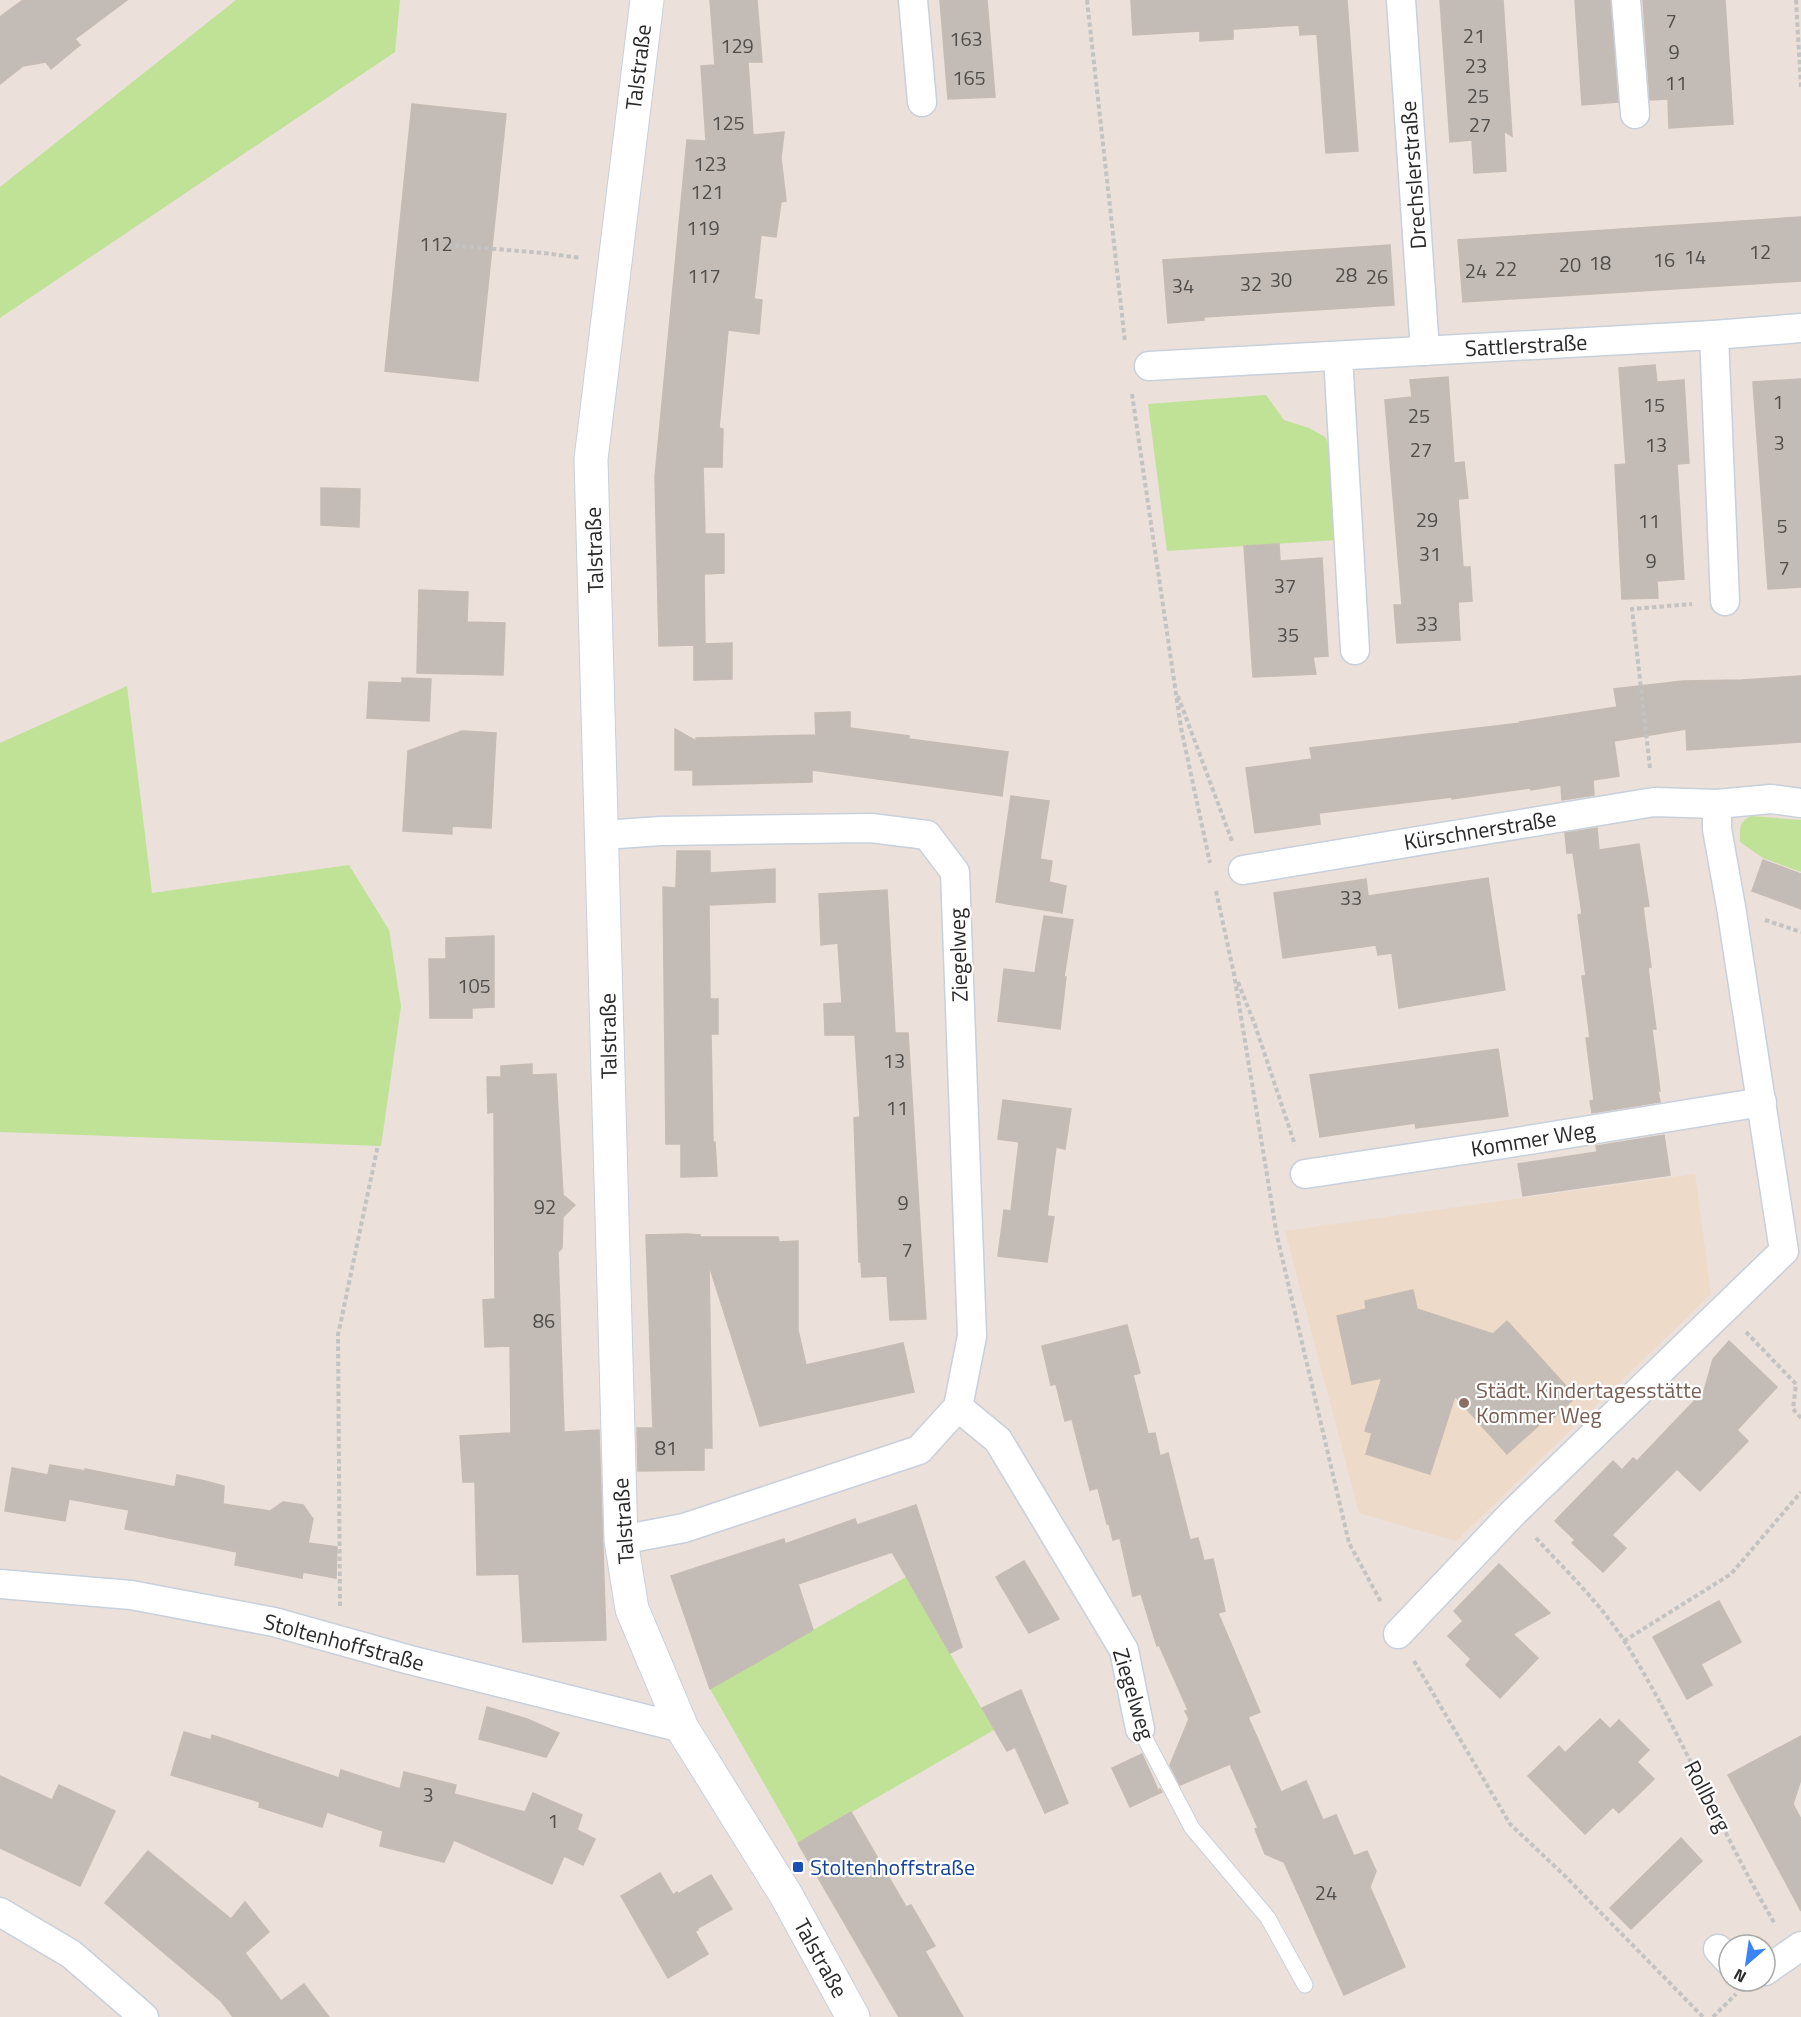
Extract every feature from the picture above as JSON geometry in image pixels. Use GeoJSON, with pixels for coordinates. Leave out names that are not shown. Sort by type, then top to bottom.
{"type":"FeatureCollection","features":[{"type":"Feature","properties":{"kind":"street","name":"Talstraße"},"geometry":{"type":"LineString","coordinates":[[647,0],[591,459],[621,1540],[632,1609],[682,1728],[786,1895],[853,2017]]}},
{"type":"Feature","properties":{"kind":"street"},"geometry":{"type":"LineString","coordinates":[[913,0],[922,102]]}},
{"type":"Feature","properties":{"kind":"street","name":"Drechslerstraße"},"geometry":{"type":"LineString","coordinates":[[1401,0],[1425,351]]}},
{"type":"Feature","properties":{"kind":"street"},"geometry":{"type":"LineString","coordinates":[[1626,0],[1635,114]]}},
{"type":"Feature","properties":{"kind":"street","name":"Sattlerstraße"},"geometry":{"type":"LineString","coordinates":[[1149,366],[1714,335],[1801,328]]}},
{"type":"Feature","properties":{"kind":"street"},"geometry":{"type":"LineString","coordinates":[[1714,335],[1725,601]]}},
{"type":"Feature","properties":{"kind":"street"},"geometry":{"type":"LineString","coordinates":[[1338,356],[1355,650]]}},
{"type":"Feature","properties":{"kind":"street"},"geometry":{"type":"LineString","coordinates":[[1398,1634],[1513,1513],[1784,1251],[1717,829],[1717,804],[1771,799],[1801,803]]}},
{"type":"Feature","properties":{"kind":"street","name":"Kürschnerstraße"},"geometry":{"type":"LineString","coordinates":[[1243,870],[1654,802],[1717,804]]}},
{"type":"Feature","properties":{"kind":"street","name":"Ziegelweg"},"geometry":{"type":"LineString","coordinates":[[603,835],[661,831],[871,828],[927,836],[955,872],[972,1336],[958,1407],[998,1440],[1124,1650],[1140,1729]]}},
{"type":"Feature","properties":{"kind":"street","name":"Kommer Weg"},"geometry":{"type":"LineString","coordinates":[[1305,1174],[1762,1102]]}},
{"type":"Feature","properties":{"kind":"street"},"geometry":{"type":"LineString","coordinates":[[621,1540],[684,1528],[919,1450],[958,1407]]}},
{"type":"Feature","properties":{"kind":"street","name":"Stoltenhoffstraße"},"geometry":{"type":"LineString","coordinates":[[0,1584],[131,1595],[274,1622],[410,1660],[682,1728]]}},
{"type":"Feature","properties":{"kind":"street"},"geometry":{"type":"LineString","coordinates":[[0,1912],[71,1954],[144,2017]]}},
{"type":"Feature","properties":{"kind":"street"},"geometry":{"type":"LineString","coordinates":[[1777,1962],[1796,1949]]}},
{"type":"Feature","properties":{"kind":"lane","name":"Ziegelweg"},"geometry":{"type":"LineString","coordinates":[[1140,1729],[1192,1828],[1268,1918],[1305,1985]]}},
{"type":"Feature","properties":{"kind":"path"},"geometry":{"type":"LineString","coordinates":[[1087,0],[1092,50]]}},
{"type":"Feature","properties":{"kind":"path"},"geometry":{"type":"LineString","coordinates":[[1796,0],[1801,88]]}},
{"type":"Feature","properties":{"kind":"path"},"geometry":{"type":"LineString","coordinates":[[447,244],[587,259]]}},
{"type":"Feature","properties":{"kind":"path"},"geometry":{"type":"LineString","coordinates":[[1654,802],[1632,609],[1725,601]]}},
{"type":"Feature","properties":{"kind":"path"},"geometry":{"type":"LineString","coordinates":[[1175,689],[1243,870]]}},
{"type":"Feature","properties":{"kind":"path"},"geometry":{"type":"LineString","coordinates":[[1234,974],[1255,1025],[1305,1174]]}},
{"type":"Feature","properties":{"kind":"path"},"geometry":{"type":"LineString","coordinates":[[341,1604],[338,1335],[378,1145]]}},
{"type":"Feature","properties":{"kind":"path"},"geometry":{"type":"LineString","coordinates":[[1724,1310],[1796,1384],[1793,1409],[1801,1418]]}},
{"type":"Feature","properties":{"kind":"path"},"geometry":{"type":"LineString","coordinates":[[1624,1641],[1731,1574],[1801,1492]]}},
{"type":"Feature","properties":{"kind":"path","name":"Rollberg"},"geometry":{"type":"LineString","coordinates":[[1513,1513],[1593,1599],[1624,1641],[1673,1725],[1765,1906],[1796,1949]]}},
{"type":"Feature","properties":{"kind":"path"},"geometry":{"type":"LineString","coordinates":[[1398,1634],[1510,1824],[1565,1876],[1703,2017]]}},
{"type":"Feature","properties":{"kind":"path"},"geometry":{"type":"LineString","coordinates":[[1713,2017],[1738,1993]]}},
{"type":"Feature","properties":{"kind":"shaded area","name":"Städt. Kindertagesstätte Kommer Weg"},"geometry":{"type":"Polygon","coordinates":[[[1695,1174],[1711,1294],[1456,1541],[1359,1513],[1285,1231],[1695,1174]]]}},
{"type":"Feature","properties":{"kind":"green space"},"geometry":{"type":"Polygon","coordinates":[[[236,0],[400,0],[395,52],[0,318],[0,187],[236,0]]]}},
{"type":"Feature","properties":{"kind":"green space"},"geometry":{"type":"Polygon","coordinates":[[[1266,395],[1284,420],[1309,428],[1325,437],[1333,452],[1337,540],[1167,551],[1148,404],[1266,395]]]}},
{"type":"Feature","properties":{"kind":"green space"},"geometry":{"type":"Polygon","coordinates":[[[127,686],[152,893],[349,865],[389,930],[401,1006],[381,1146],[0,1132],[0,743],[127,686]]]}},
{"type":"Feature","properties":{"kind":"green space"},"geometry":{"type":"Polygon","coordinates":[[[1751,816],[1801,820],[1801,872],[1763,858],[1740,842],[1741,826],[1751,816]]]}},
{"type":"Feature","properties":{"kind":"green space"},"geometry":{"type":"Polygon","coordinates":[[[906,1577],[994,1730],[798,1843],[710,1689],[906,1577]]]}},
{"type":"Feature","properties":{"kind":"building"},"geometry":{"type":"Polygon","coordinates":[[[23,0],[127,0],[75,39],[80,45],[51,69],[46,62],[23,66],[0,84],[0,17],[23,0]]]}},
{"type":"Feature","properties":{"kind":"building"},"geometry":{"type":"Polygon","coordinates":[[[710,0],[757,0],[762,62],[748,62],[753,135],[784,132],[781,158],[786,201],[781,202],[776,237],[761,235],[754,299],[762,300],[759,334],[728,330],[719,428],[723,429],[722,467],[703,467],[705,534],[724,534],[724,573],[704,574],[705,644],[732,643],[732,679],[694,680],[694,645],[659,646],[655,477],[687,140],[706,141],[701,66],[715,65],[710,0]]]}},
{"type":"Feature","properties":{"kind":"building"},"geometry":{"type":"Polygon","coordinates":[[[940,0],[987,0],[995,97],[948,99],[940,0]]]}},
{"type":"Feature","properties":{"kind":"building"},"geometry":{"type":"Polygon","coordinates":[[[1131,0],[1347,0],[1358,151],[1326,153],[1317,34],[1300,35],[1299,25],[1233,29],[1233,39],[1200,41],[1200,31],[1133,35],[1131,0]]]}},
{"type":"Feature","properties":{"kind":"building"},"geometry":{"type":"Polygon","coordinates":[[[1440,0],[1503,0],[1512,136],[1504,131],[1506,171],[1474,173],[1472,140],[1450,142],[1440,0]]]}},
{"type":"Feature","properties":{"kind":"building"},"geometry":{"type":"Polygon","coordinates":[[[1575,0],[1610,0],[1618,102],[1582,105],[1575,0]]]}},
{"type":"Feature","properties":{"kind":"building"},"geometry":{"type":"Polygon","coordinates":[[[1643,0],[1725,0],[1733,124],[1669,128],[1668,99],[1650,100],[1643,0]]]}},
{"type":"Feature","properties":{"kind":"building"},"geometry":{"type":"Polygon","coordinates":[[[412,104],[506,114],[478,381],[385,371],[412,104]]]}},
{"type":"Feature","properties":{"kind":"building"},"geometry":{"type":"Polygon","coordinates":[[[1801,217],[1801,281],[1463,302],[1458,240],[1801,217]]]}},
{"type":"Feature","properties":{"kind":"building"},"geometry":{"type":"Polygon","coordinates":[[[1390,245],[1394,305],[1204,317],[1204,320],[1168,323],[1163,260],[1390,245]]]}},
{"type":"Feature","properties":{"kind":"building"},"geometry":{"type":"Polygon","coordinates":[[[1655,365],[1657,382],[1684,380],[1689,463],[1677,464],[1684,579],[1657,581],[1658,598],[1622,599],[1615,465],[1626,464],[1619,368],[1655,365]]]}},
{"type":"Feature","properties":{"kind":"building"},"geometry":{"type":"Polygon","coordinates":[[[1448,377],[1454,463],[1464,462],[1468,498],[1458,499],[1463,567],[1470,567],[1472,601],[1458,602],[1460,640],[1397,643],[1394,605],[1402,605],[1385,400],[1412,397],[1410,380],[1448,377]]]}},
{"type":"Feature","properties":{"kind":"building"},"geometry":{"type":"Polygon","coordinates":[[[1801,379],[1801,587],[1768,589],[1753,382],[1801,379]]]}},
{"type":"Feature","properties":{"kind":"building"},"geometry":{"type":"Polygon","coordinates":[[[321,488],[360,489],[359,527],[321,525],[321,488]]]}},
{"type":"Feature","properties":{"kind":"building"},"geometry":{"type":"Polygon","coordinates":[[[1279,544],[1280,561],[1322,558],[1328,656],[1313,657],[1316,674],[1253,677],[1244,546],[1279,544]]]}},
{"type":"Feature","properties":{"kind":"building"},"geometry":{"type":"Polygon","coordinates":[[[419,590],[468,592],[467,622],[505,623],[503,675],[417,673],[419,590]]]}},
{"type":"Feature","properties":{"kind":"building"},"geometry":{"type":"Polygon","coordinates":[[[1801,676],[1801,742],[1687,750],[1686,729],[1614,741],[1619,776],[1593,780],[1594,795],[1562,800],[1561,785],[1531,790],[1530,788],[1319,813],[1320,824],[1255,833],[1246,768],[1312,759],[1310,748],[1521,723],[1617,707],[1614,689],[1683,681],[1801,676]]]}},
{"type":"Feature","properties":{"kind":"building"},"geometry":{"type":"Polygon","coordinates":[[[402,678],[431,679],[429,721],[367,718],[369,682],[402,683],[402,678]]]}},
{"type":"Feature","properties":{"kind":"building"},"geometry":{"type":"Polygon","coordinates":[[[850,712],[850,728],[909,736],[909,739],[1008,752],[1002,796],[812,770],[812,782],[693,785],[693,770],[675,770],[675,729],[696,741],[696,738],[816,735],[815,713],[850,712]]]}},
{"type":"Feature","properties":{"kind":"building"},"geometry":{"type":"Polygon","coordinates":[[[462,731],[496,733],[491,828],[452,826],[452,834],[403,831],[408,751],[462,731]]]}},
{"type":"Feature","properties":{"kind":"building"},"geometry":{"type":"Polygon","coordinates":[[[1011,796],[1049,801],[1040,859],[1052,861],[1049,882],[1066,886],[1062,913],[996,902],[1011,796]]]}},
{"type":"Feature","properties":{"kind":"building"},"geometry":{"type":"Polygon","coordinates":[[[1597,828],[1599,850],[1639,844],[1649,906],[1643,907],[1651,967],[1648,968],[1656,1029],[1652,1029],[1660,1102],[1592,1113],[1590,1101],[1594,1100],[1586,1038],[1590,1038],[1582,976],[1586,976],[1578,915],[1582,914],[1573,853],[1567,853],[1565,833],[1597,828]]]}},
{"type":"Feature","properties":{"kind":"building"},"geometry":{"type":"Polygon","coordinates":[[[677,851],[710,851],[710,873],[775,869],[775,902],[709,905],[710,999],[718,999],[718,1034],[711,1034],[713,1142],[715,1142],[717,1176],[681,1177],[681,1144],[666,1144],[663,887],[676,888],[677,851]]]}},
{"type":"Feature","properties":{"kind":"building"},"geometry":{"type":"Polygon","coordinates":[[[1763,860],[1801,874],[1801,909],[1752,891],[1763,860]]]}},
{"type":"Feature","properties":{"kind":"building"},"geometry":{"type":"Polygon","coordinates":[[[1488,878],[1505,990],[1399,1008],[1392,953],[1378,955],[1376,945],[1283,958],[1274,893],[1366,879],[1368,896],[1488,878]]]}},
{"type":"Feature","properties":{"kind":"building"},"geometry":{"type":"Polygon","coordinates":[[[887,890],[895,1033],[908,1033],[926,1319],[890,1320],[887,1276],[862,1277],[861,1262],[859,1262],[854,1118],[860,1117],[855,1035],[825,1035],[824,1004],[842,1003],[838,943],[821,945],[819,894],[887,890]]]}},
{"type":"Feature","properties":{"kind":"building"},"geometry":{"type":"Polygon","coordinates":[[[1044,916],[1073,920],[1064,977],[1066,977],[1060,1029],[998,1021],[1004,969],[1035,973],[1044,916]]]}},
{"type":"Feature","properties":{"kind":"building"},"geometry":{"type":"Polygon","coordinates":[[[494,936],[494,1007],[472,1008],[472,1018],[430,1018],[429,959],[446,959],[446,938],[494,936]]]}},
{"type":"Feature","properties":{"kind":"building"},"geometry":{"type":"Polygon","coordinates":[[[1498,1049],[1508,1116],[1416,1128],[1415,1123],[1320,1137],[1310,1075],[1498,1049]]]}},
{"type":"Feature","properties":{"kind":"building"},"geometry":{"type":"Polygon","coordinates":[[[532,1064],[532,1075],[556,1074],[563,1195],[575,1205],[563,1217],[562,1248],[558,1252],[564,1432],[599,1430],[606,1640],[523,1642],[519,1574],[477,1575],[475,1482],[463,1482],[460,1436],[511,1433],[510,1346],[485,1347],[483,1300],[495,1299],[494,1112],[488,1113],[487,1077],[501,1077],[501,1066],[532,1064]]]}},
{"type":"Feature","properties":{"kind":"building"},"geometry":{"type":"Polygon","coordinates":[[[1003,1100],[1071,1109],[1065,1149],[1056,1147],[1047,1216],[1054,1217],[1047,1262],[998,1256],[1004,1210],[1011,1211],[1019,1142],[998,1139],[1003,1100]]]}},
{"type":"Feature","properties":{"kind":"building"},"geometry":{"type":"Polygon","coordinates":[[[1664,1135],[1670,1175],[1523,1196],[1518,1164],[1597,1152],[1596,1146],[1664,1135]]]}},
{"type":"Feature","properties":{"kind":"building"},"geometry":{"type":"Polygon","coordinates":[[[646,1235],[700,1235],[700,1237],[778,1237],[779,1242],[798,1241],[798,1330],[806,1365],[903,1343],[914,1392],[760,1426],[709,1265],[712,1448],[704,1448],[704,1470],[638,1471],[637,1428],[653,1428],[646,1235]]]}},
{"type":"Feature","properties":{"kind":"building"},"geometry":{"type":"Polygon","coordinates":[[[1413,1290],[1417,1309],[1493,1334],[1507,1321],[1576,1397],[1552,1419],[1549,1416],[1507,1454],[1455,1396],[1430,1474],[1366,1454],[1372,1433],[1365,1431],[1382,1378],[1352,1384],[1337,1316],[1366,1309],[1365,1301],[1413,1290]]]}},
{"type":"Feature","properties":{"kind":"building"},"geometry":{"type":"Polygon","coordinates":[[[1127,1325],[1140,1373],[1133,1375],[1148,1434],[1155,1433],[1160,1456],[1168,1453],[1190,1540],[1198,1538],[1204,1561],[1213,1559],[1225,1611],[1218,1613],[1260,1712],[1248,1717],[1281,1792],[1306,1781],[1323,1820],[1336,1815],[1354,1856],[1367,1851],[1376,1871],[1370,1887],[1405,1967],[1344,1995],[1284,1862],[1265,1854],[1255,1829],[1258,1828],[1230,1764],[1180,1785],[1170,1765],[1189,1719],[1185,1711],[1188,1710],[1159,1645],[1157,1646],[1141,1594],[1133,1596],[1120,1538],[1113,1540],[1098,1488],[1090,1490],[1072,1419],[1065,1421],[1056,1384],[1051,1385],[1042,1346],[1127,1325]]]}},
{"type":"Feature","properties":{"kind":"building"},"geometry":{"type":"Polygon","coordinates":[[[1729,1341],[1777,1387],[1737,1430],[1748,1441],[1700,1491],[1677,1469],[1612,1535],[1626,1548],[1603,1572],[1572,1543],[1575,1540],[1555,1521],[1613,1461],[1622,1470],[1633,1458],[1637,1461],[1704,1391],[1713,1359],[1729,1341]]]}},
{"type":"Feature","properties":{"kind":"building"},"geometry":{"type":"Polygon","coordinates":[[[50,1465],[85,1471],[85,1469],[175,1487],[177,1475],[205,1481],[224,1486],[223,1504],[270,1511],[283,1502],[303,1505],[313,1519],[308,1543],[337,1547],[336,1578],[303,1572],[302,1578],[235,1565],[237,1552],[125,1529],[129,1510],[69,1499],[65,1521],[5,1511],[12,1468],[48,1475],[50,1465]]]}},
{"type":"Feature","properties":{"kind":"building"},"geometry":{"type":"Polygon","coordinates":[[[916,1505],[962,1647],[950,1653],[892,1552],[798,1584],[813,1630],[710,1689],[671,1576],[784,1539],[785,1544],[855,1519],[857,1525],[916,1505]]]}},
{"type":"Feature","properties":{"kind":"building"},"geometry":{"type":"Polygon","coordinates":[[[1024,1561],[1059,1619],[1029,1633],[996,1577],[1024,1561]]]}},
{"type":"Feature","properties":{"kind":"building"},"geometry":{"type":"Polygon","coordinates":[[[1499,1564],[1550,1613],[1513,1634],[1538,1658],[1500,1698],[1466,1665],[1471,1659],[1448,1636],[1463,1621],[1454,1611],[1499,1564]]]}},
{"type":"Feature","properties":{"kind":"building"},"geometry":{"type":"Polygon","coordinates":[[[1719,1601],[1741,1642],[1701,1664],[1712,1685],[1687,1699],[1653,1637],[1719,1601]]]}},
{"type":"Feature","properties":{"kind":"building"},"geometry":{"type":"Polygon","coordinates":[[[1021,1690],[1068,1803],[1045,1813],[1015,1747],[1007,1751],[982,1708],[1021,1690]]]}},
{"type":"Feature","properties":{"kind":"building"},"geometry":{"type":"Polygon","coordinates":[[[487,1707],[527,1719],[559,1733],[546,1757],[479,1739],[487,1707]]]}},
{"type":"Feature","properties":{"kind":"building"},"geometry":{"type":"Polygon","coordinates":[[[1600,1719],[1610,1729],[1619,1720],[1649,1750],[1637,1762],[1654,1779],[1619,1813],[1613,1807],[1585,1834],[1528,1776],[1559,1746],[1565,1753],[1600,1719]]]}},
{"type":"Feature","properties":{"kind":"building"},"geometry":{"type":"Polygon","coordinates":[[[184,1732],[211,1740],[212,1735],[339,1778],[341,1770],[400,1789],[404,1772],[456,1785],[454,1794],[525,1812],[533,1793],[582,1815],[577,1830],[595,1839],[583,1865],[564,1856],[552,1884],[454,1840],[444,1862],[380,1846],[383,1831],[327,1812],[322,1827],[259,1807],[260,1802],[171,1775],[184,1732]]]}},
{"type":"Feature","properties":{"kind":"building"},"geometry":{"type":"Polygon","coordinates":[[[1801,1736],[1801,1779],[1793,1804],[1801,1819],[1801,1911],[1728,1775],[1801,1736]]]}},
{"type":"Feature","properties":{"kind":"building"},"geometry":{"type":"Polygon","coordinates":[[[1142,1754],[1159,1792],[1160,1789],[1162,1792],[1130,1807],[1112,1768],[1142,1754]]]}},
{"type":"Feature","properties":{"kind":"building"},"geometry":{"type":"Polygon","coordinates":[[[0,1776],[52,1800],[59,1785],[115,1811],[80,1886],[0,1848],[0,1776]]]}},
{"type":"Feature","properties":{"kind":"building"},"geometry":{"type":"Polygon","coordinates":[[[851,1812],[906,1907],[911,1905],[935,1946],[925,1951],[963,2017],[899,2017],[798,1843],[851,1812]]]}},
{"type":"Feature","properties":{"kind":"building"},"geometry":{"type":"Polygon","coordinates":[[[1681,1838],[1702,1861],[1631,1929],[1610,1908],[1681,1838]]]}},
{"type":"Feature","properties":{"kind":"building"},"geometry":{"type":"Polygon","coordinates":[[[148,1851],[231,1919],[245,1902],[269,1932],[245,1953],[281,2001],[304,1984],[329,2017],[233,2017],[221,2001],[105,1903],[148,1851]]]}},
{"type":"Feature","properties":{"kind":"building"},"geometry":{"type":"Polygon","coordinates":[[[660,1873],[673,1895],[711,1875],[732,1909],[695,1931],[708,1954],[668,1978],[621,1896],[660,1873]]]}},
{"type":"Feature","properties":{"kind":"place","name":"Städt. Kindertagesstätte Kommer Weg"},"geometry":{"type":"Point","coordinates":[1464,1403]}},
{"type":"Feature","properties":{"kind":"place","name":"Stoltenhoffstraße"},"geometry":{"type":"Point","coordinates":[798,1867]}}]}
